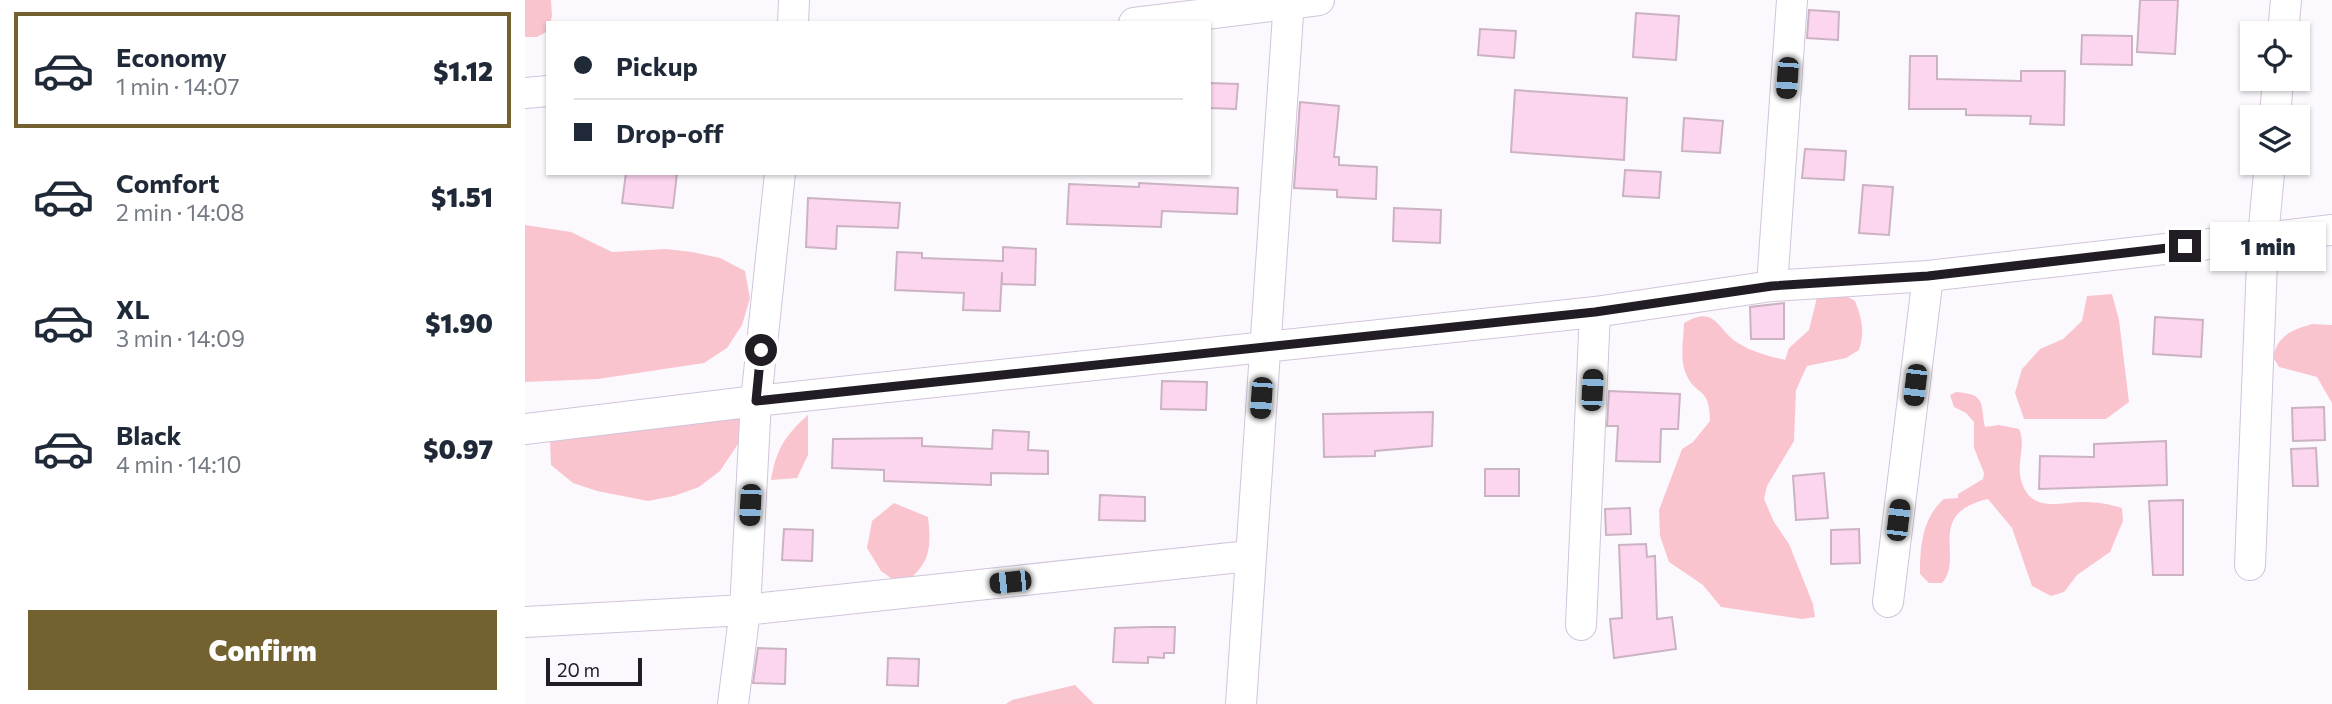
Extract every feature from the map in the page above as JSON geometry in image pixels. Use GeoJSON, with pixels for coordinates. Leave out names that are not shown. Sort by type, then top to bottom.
{"type":"FeatureCollection","features":[{"type":"Feature","properties":{"kind":"street"},"geometry":{"type":"LineString","coordinates":[[793,21],[794,0]]}},
{"type":"Feature","properties":{"kind":"street"},"geometry":{"type":"LineString","coordinates":[[1149,21],[1319,0]]}},
{"type":"Feature","properties":{"kind":"street"},"geometry":{"type":"LineString","coordinates":[[1772,286],[1792,0]]}},
{"type":"Feature","properties":{"kind":"street"},"geometry":{"type":"LineString","coordinates":[[2284,21],[2286,0]]}},
{"type":"Feature","properties":{"kind":"street"},"geometry":{"type":"LineString","coordinates":[[1241,704],[1249,556],[1289,2]]}},
{"type":"Feature","properties":{"kind":"street"},"geometry":{"type":"LineString","coordinates":[[525,93],[546,91]]}},
{"type":"Feature","properties":{"kind":"street"},"geometry":{"type":"LineString","coordinates":[[733,704],[745,610],[756,401],[780,175]]}},
{"type":"Feature","properties":{"kind":"street"},"geometry":{"type":"LineString","coordinates":[[2250,565],[2263,237],[2269,175]]}},
{"type":"Feature","properties":{"kind":"street"},"geometry":{"type":"LineString","coordinates":[[525,429],[756,401],[1595,312],[1772,286],[1928,276],[2332,230]]}},
{"type":"Feature","properties":{"kind":"street"},"geometry":{"type":"LineString","coordinates":[[1888,602],[1928,276]]}},
{"type":"Feature","properties":{"kind":"street"},"geometry":{"type":"LineString","coordinates":[[1581,625],[1595,312]]}},
{"type":"Feature","properties":{"kind":"street"},"geometry":{"type":"LineString","coordinates":[[525,622],[745,610],[1249,556]]}},
{"type":"Feature","properties":{"kind":"shaded area"},"geometry":{"type":"Polygon","coordinates":[[[525,0],[551,0],[552,16],[551,21],[546,21],[546,32],[537,37],[525,37],[525,0]]]}},
{"type":"Feature","properties":{"kind":"shaded area"},"geometry":{"type":"Polygon","coordinates":[[[525,225],[571,232],[612,252],[666,249],[720,258],[745,271],[750,298],[742,325],[727,348],[704,363],[598,379],[525,382],[525,225]]]}},
{"type":"Feature","properties":{"kind":"shaded area"},"geometry":{"type":"Polygon","coordinates":[[[1818,293],[1843,294],[1855,301],[1862,325],[1861,343],[1859,350],[1846,358],[1807,366],[1796,390],[1794,441],[1767,486],[1764,499],[1774,522],[1789,544],[1813,604],[1815,617],[1802,619],[1721,607],[1703,585],[1669,562],[1660,536],[1659,510],[1682,449],[1693,442],[1710,421],[1708,402],[1690,381],[1684,368],[1684,323],[1703,316],[1709,317],[1743,346],[1785,360],[1789,348],[1809,330],[1818,293]]]}},
{"type":"Feature","properties":{"kind":"shaded area"},"geometry":{"type":"Polygon","coordinates":[[[2112,294],[2119,320],[2129,402],[2106,419],[2024,419],[2015,393],[2022,369],[2040,349],[2063,339],[2082,321],[2087,296],[2112,294]]]}},
{"type":"Feature","properties":{"kind":"shaded area"},"geometry":{"type":"Polygon","coordinates":[[[2312,324],[2332,325],[2332,403],[2317,377],[2279,367],[2273,357],[2282,338],[2312,324]]]}},
{"type":"Feature","properties":{"kind":"shaded area"},"geometry":{"type":"Polygon","coordinates":[[[1956,392],[1977,398],[1982,406],[1985,427],[1999,425],[2019,429],[2022,442],[2020,476],[2033,499],[2048,504],[2093,502],[2122,508],[2123,521],[2110,552],[2077,575],[2064,592],[2051,596],[2032,586],[2012,528],[1988,499],[1969,506],[1957,515],[1951,525],[1950,561],[1948,573],[1942,583],[1929,583],[1920,574],[1922,543],[1931,515],[1944,499],[1958,498],[1958,494],[1983,479],[1984,473],[1974,448],[1974,422],[1966,413],[1954,407],[1950,395],[1956,392]]]}},
{"type":"Feature","properties":{"kind":"shaded area"},"geometry":{"type":"Polygon","coordinates":[[[741,407],[738,444],[720,471],[699,487],[674,496],[648,501],[597,491],[573,483],[551,465],[550,441],[573,425],[741,407]]]}},
{"type":"Feature","properties":{"kind":"shaded area"},"geometry":{"type":"Polygon","coordinates":[[[808,415],[808,455],[797,478],[771,480],[783,444],[793,429],[808,415]]]}},
{"type":"Feature","properties":{"kind":"shaded area"},"geometry":{"type":"Polygon","coordinates":[[[894,503],[928,517],[927,556],[918,571],[902,586],[881,571],[867,548],[872,521],[894,503]]]}},
{"type":"Feature","properties":{"kind":"shaded area"},"geometry":{"type":"Polygon","coordinates":[[[1075,685],[1094,704],[1006,704],[1012,700],[1075,685]]]}},
{"type":"Feature","properties":{"kind":"building"},"geometry":{"type":"Polygon","coordinates":[[[2140,0],[2178,0],[2175,54],[2137,52],[2140,0]]]}},
{"type":"Feature","properties":{"kind":"building"},"geometry":{"type":"Polygon","coordinates":[[[1809,10],[1839,12],[1838,40],[1807,38],[1809,10]]]}},
{"type":"Feature","properties":{"kind":"building"},"geometry":{"type":"Polygon","coordinates":[[[1636,13],[1679,16],[1676,60],[1633,57],[1636,13]]]}},
{"type":"Feature","properties":{"kind":"building"},"geometry":{"type":"Polygon","coordinates":[[[1480,29],[1516,31],[1514,58],[1478,55],[1480,29]]]}},
{"type":"Feature","properties":{"kind":"building"},"geometry":{"type":"Polygon","coordinates":[[[2082,35],[2132,36],[2132,65],[2081,64],[2082,35]]]}},
{"type":"Feature","properties":{"kind":"building"},"geometry":{"type":"Polygon","coordinates":[[[1910,56],[1937,56],[1937,79],[2021,81],[2021,71],[2065,71],[2064,125],[2030,124],[2031,116],[1966,115],[1966,109],[1909,109],[1910,56]]]}},
{"type":"Feature","properties":{"kind":"building"},"geometry":{"type":"Polygon","coordinates":[[[1211,83],[1238,84],[1236,109],[1211,108],[1211,83]]]}},
{"type":"Feature","properties":{"kind":"building"},"geometry":{"type":"Polygon","coordinates":[[[1515,90],[1627,98],[1624,160],[1511,152],[1515,90]]]}},
{"type":"Feature","properties":{"kind":"building"},"geometry":{"type":"Polygon","coordinates":[[[1300,102],[1339,106],[1334,157],[1339,157],[1339,165],[1377,167],[1376,199],[1337,197],[1337,190],[1294,188],[1300,102]]]}},
{"type":"Feature","properties":{"kind":"building"},"geometry":{"type":"Polygon","coordinates":[[[1684,118],[1723,121],[1720,153],[1682,151],[1684,118]]]}},
{"type":"Feature","properties":{"kind":"building"},"geometry":{"type":"Polygon","coordinates":[[[1805,149],[1846,151],[1844,180],[1802,178],[1805,149]]]}},
{"type":"Feature","properties":{"kind":"building"},"geometry":{"type":"Polygon","coordinates":[[[1625,170],[1661,172],[1659,198],[1623,196],[1625,170]]]}},
{"type":"Feature","properties":{"kind":"building"},"geometry":{"type":"Polygon","coordinates":[[[626,175],[677,175],[673,208],[622,203],[626,175]]]}},
{"type":"Feature","properties":{"kind":"building"},"geometry":{"type":"Polygon","coordinates":[[[1139,183],[1238,188],[1237,214],[1162,211],[1161,227],[1067,224],[1069,184],[1139,187],[1139,183]]]}},
{"type":"Feature","properties":{"kind":"building"},"geometry":{"type":"Polygon","coordinates":[[[1863,185],[1893,187],[1889,235],[1859,233],[1863,185]]]}},
{"type":"Feature","properties":{"kind":"building"},"geometry":{"type":"Polygon","coordinates":[[[808,198],[900,203],[898,228],[837,226],[836,249],[806,247],[808,198]]]}},
{"type":"Feature","properties":{"kind":"building"},"geometry":{"type":"Polygon","coordinates":[[[1394,208],[1441,210],[1440,243],[1393,241],[1394,208]]]}},
{"type":"Feature","properties":{"kind":"building"},"geometry":{"type":"Polygon","coordinates":[[[1003,247],[1036,249],[1035,285],[1002,284],[1002,272],[1000,311],[963,310],[964,293],[895,290],[897,252],[922,253],[922,258],[1003,261],[1003,247]]]}},
{"type":"Feature","properties":{"kind":"building"},"geometry":{"type":"Polygon","coordinates":[[[1784,303],[1784,339],[1751,339],[1750,307],[1784,303]]]}},
{"type":"Feature","properties":{"kind":"building"},"geometry":{"type":"Polygon","coordinates":[[[2155,317],[2203,320],[2201,357],[2153,354],[2155,317]]]}},
{"type":"Feature","properties":{"kind":"building"},"geometry":{"type":"Polygon","coordinates":[[[1162,381],[1207,382],[1206,410],[1161,409],[1162,381]]]}},
{"type":"Feature","properties":{"kind":"building"},"geometry":{"type":"Polygon","coordinates":[[[1609,391],[1680,394],[1678,429],[1661,429],[1660,462],[1616,461],[1618,426],[1607,426],[1609,391]]]}},
{"type":"Feature","properties":{"kind":"building"},"geometry":{"type":"Polygon","coordinates":[[[2324,407],[2325,440],[2293,441],[2292,408],[2324,407]]]}},
{"type":"Feature","properties":{"kind":"building"},"geometry":{"type":"Polygon","coordinates":[[[1433,412],[1432,446],[1375,451],[1375,456],[1324,457],[1323,414],[1433,412]]]}},
{"type":"Feature","properties":{"kind":"building"},"geometry":{"type":"Polygon","coordinates":[[[993,430],[1029,432],[1028,450],[1048,451],[1048,474],[991,473],[991,485],[884,481],[884,470],[832,468],[833,439],[922,438],[922,446],[992,449],[993,430]]]}},
{"type":"Feature","properties":{"kind":"building"},"geometry":{"type":"Polygon","coordinates":[[[2166,441],[2167,485],[2039,489],[2040,456],[2094,457],[2094,444],[2166,441]]]}},
{"type":"Feature","properties":{"kind":"building"},"geometry":{"type":"Polygon","coordinates":[[[2316,448],[2318,486],[2293,486],[2291,449],[2316,448]]]}},
{"type":"Feature","properties":{"kind":"building"},"geometry":{"type":"Polygon","coordinates":[[[1485,469],[1519,469],[1519,496],[1485,496],[1485,469]]]}},
{"type":"Feature","properties":{"kind":"building"},"geometry":{"type":"Polygon","coordinates":[[[1824,473],[1828,518],[1796,520],[1793,476],[1824,473]]]}},
{"type":"Feature","properties":{"kind":"building"},"geometry":{"type":"Polygon","coordinates":[[[1100,495],[1145,497],[1145,521],[1099,520],[1100,495]]]}},
{"type":"Feature","properties":{"kind":"building"},"geometry":{"type":"Polygon","coordinates":[[[2183,500],[2183,575],[2153,575],[2149,501],[2183,500]]]}},
{"type":"Feature","properties":{"kind":"building"},"geometry":{"type":"Polygon","coordinates":[[[1630,508],[1631,534],[1606,535],[1605,509],[1630,508]]]}},
{"type":"Feature","properties":{"kind":"building"},"geometry":{"type":"Polygon","coordinates":[[[784,529],[813,530],[812,561],[782,560],[784,529]]]}},
{"type":"Feature","properties":{"kind":"building"},"geometry":{"type":"Polygon","coordinates":[[[1859,529],[1860,563],[1831,564],[1831,530],[1859,529]]]}},
{"type":"Feature","properties":{"kind":"building"},"geometry":{"type":"Polygon","coordinates":[[[1646,544],[1647,557],[1655,556],[1657,619],[1672,617],[1676,649],[1614,658],[1610,619],[1622,618],[1619,545],[1646,544]]]}},
{"type":"Feature","properties":{"kind":"building"},"geometry":{"type":"Polygon","coordinates":[[[1175,627],[1174,653],[1164,653],[1164,658],[1148,657],[1148,663],[1113,662],[1115,628],[1175,627]]]}},
{"type":"Feature","properties":{"kind":"building"},"geometry":{"type":"Polygon","coordinates":[[[758,648],[786,649],[785,684],[753,683],[758,648]]]}},
{"type":"Feature","properties":{"kind":"building"},"geometry":{"type":"Polygon","coordinates":[[[888,658],[919,659],[918,686],[887,685],[888,658]]]}},
{"type":"Feature","properties":{"kind":"route"},"geometry":{"type":"LineString","coordinates":[[761,350],[756,401],[1595,312],[1772,286],[1928,276],[2185,246]]}}]}
